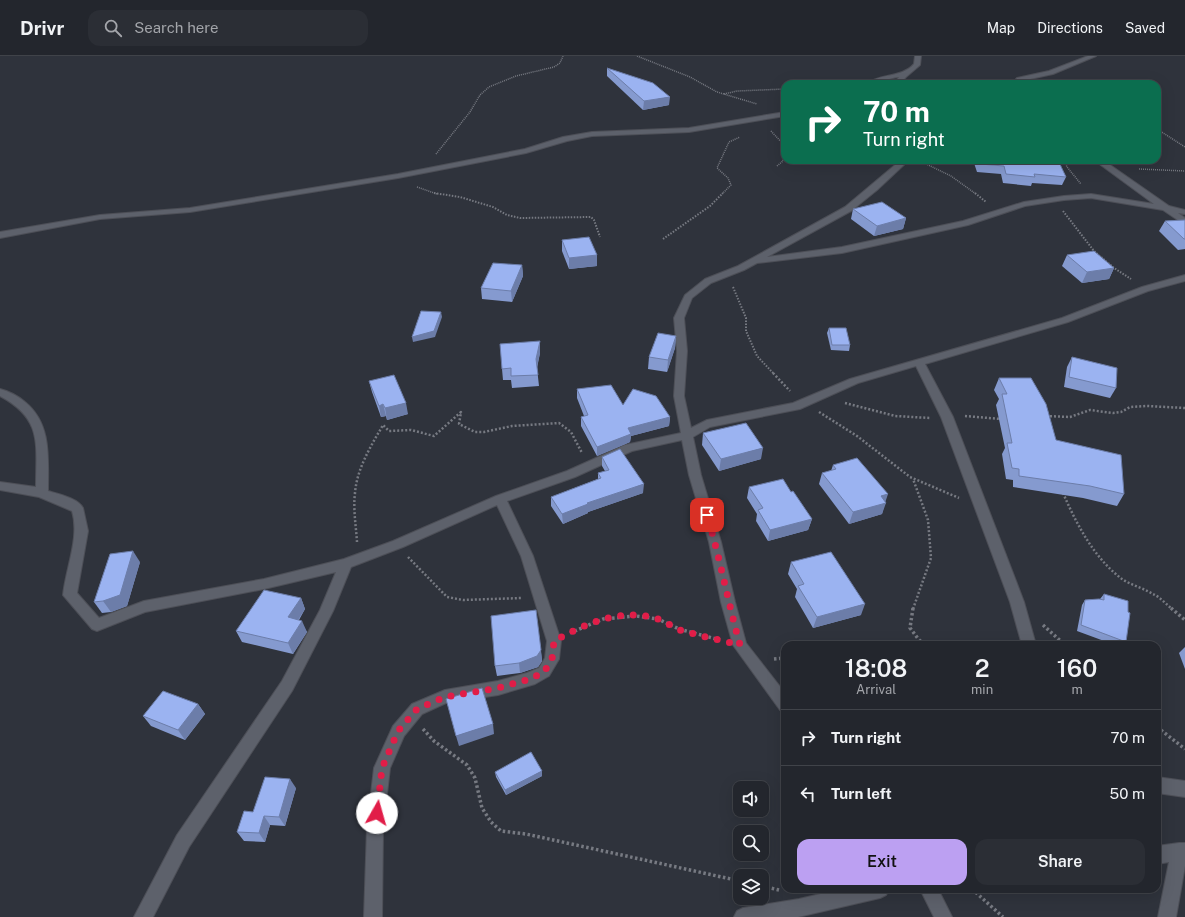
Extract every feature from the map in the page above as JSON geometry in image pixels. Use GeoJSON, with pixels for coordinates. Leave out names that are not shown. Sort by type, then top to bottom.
{"type":"FeatureCollection","features":[{"type":"Feature","properties":{"kind":"street"},"geometry":{"type":"LineString","coordinates":[[900,80],[905,74],[916,67],[919,60],[918,56]]}},
{"type":"Feature","properties":{"kind":"street"},"geometry":{"type":"LineString","coordinates":[[1021,80],[1024,78],[1050,73],[1093,56]]}},
{"type":"Feature","properties":{"kind":"street"},"geometry":{"type":"LineString","coordinates":[[880,80],[890,76],[905,74]]}},
{"type":"Feature","properties":{"kind":"street"},"geometry":{"type":"LineString","coordinates":[[0,234],[100,216],[190,210],[398,176],[526,151],[577,136],[592,134],[643,134],[689,130],[781,115]]}},
{"type":"Feature","properties":{"kind":"street"},"geometry":{"type":"LineString","coordinates":[[781,699],[740,645],[728,602],[715,542],[695,475],[679,396],[682,351],[680,318],[688,297],[708,281],[753,262],[848,209],[901,164]]}},
{"type":"Feature","properties":{"kind":"street"},"geometry":{"type":"LineString","coordinates":[[1103,164],[1185,222]]}},
{"type":"Feature","properties":{"kind":"street"},"geometry":{"type":"LineString","coordinates":[[753,262],[842,250],[965,223],[1024,204],[1051,200],[1086,197],[1121,200],[1185,212]]}},
{"type":"Feature","properties":{"kind":"street"},"geometry":{"type":"LineString","coordinates":[[0,486],[16,487],[42,492],[63,500],[77,508],[82,521],[82,538],[73,567],[70,595],[97,625],[144,607],[264,584],[352,562],[398,544],[500,499],[571,474],[629,448],[687,436],[708,424],[801,405],[854,382],[1065,320],[1145,289],[1185,278]]}},
{"type":"Feature","properties":{"kind":"street"},"geometry":{"type":"LineString","coordinates":[[920,363],[947,417],[1017,602],[1028,641]]}},
{"type":"Feature","properties":{"kind":"street"},"geometry":{"type":"LineString","coordinates":[[0,392],[27,409],[38,422],[42,438],[42,492]]}},
{"type":"Feature","properties":{"kind":"street"},"geometry":{"type":"LineString","coordinates":[[373,917],[375,828],[382,768],[398,731],[417,709],[445,697],[498,688],[530,679],[544,672],[552,659],[554,641],[527,556],[500,499]]}},
{"type":"Feature","properties":{"kind":"street"},"geometry":{"type":"LineString","coordinates":[[143,917],[183,841],[287,686],[352,562]]}},
{"type":"Feature","properties":{"kind":"street"},"geometry":{"type":"LineString","coordinates":[[1161,785],[1185,789]]}},
{"type":"Feature","properties":{"kind":"street"},"geometry":{"type":"LineString","coordinates":[[1161,855],[1182,852],[1167,917]]}},
{"type":"Feature","properties":{"kind":"street"},"geometry":{"type":"LineString","coordinates":[[743,917],[801,912],[866,893]]}},
{"type":"Feature","properties":{"kind":"street"},"geometry":{"type":"LineString","coordinates":[[931,893],[943,917]]}},
{"type":"Feature","properties":{"kind":"path"},"geometry":{"type":"LineString","coordinates":[[415,172],[446,144],[453,132],[469,113],[483,92],[511,77],[554,67],[560,63],[563,56]]}},
{"type":"Feature","properties":{"kind":"path"},"geometry":{"type":"LineString","coordinates":[[637,56],[690,77],[723,94],[757,104]]}},
{"type":"Feature","properties":{"kind":"path"},"geometry":{"type":"LineString","coordinates":[[723,94],[737,91],[781,89]]}},
{"type":"Feature","properties":{"kind":"path"},"geometry":{"type":"LineString","coordinates":[[663,239],[710,206],[731,185],[728,178],[717,168],[729,142],[743,135],[745,130],[745,120]]}},
{"type":"Feature","properties":{"kind":"path"},"geometry":{"type":"LineString","coordinates":[[1161,132],[1185,147]]}},
{"type":"Feature","properties":{"kind":"path"},"geometry":{"type":"LineString","coordinates":[[777,166],[781,163]]}},
{"type":"Feature","properties":{"kind":"path"},"geometry":{"type":"LineString","coordinates":[[926,164],[951,176],[982,198],[989,206],[985,216]]}},
{"type":"Feature","properties":{"kind":"path"},"geometry":{"type":"LineString","coordinates":[[1066,164],[1081,183],[1086,197]]}},
{"type":"Feature","properties":{"kind":"path"},"geometry":{"type":"LineString","coordinates":[[1137,169],[1147,171],[1185,171]]}},
{"type":"Feature","properties":{"kind":"path"},"geometry":{"type":"LineString","coordinates":[[398,176],[423,190],[437,194],[460,197],[493,207],[507,215],[520,218],[591,217],[594,220],[600,237]]}},
{"type":"Feature","properties":{"kind":"path"},"geometry":{"type":"LineString","coordinates":[[1051,200],[1057,203],[1094,251],[1114,268],[1145,289]]}},
{"type":"Feature","properties":{"kind":"path"},"geometry":{"type":"LineString","coordinates":[[741,268],[731,282],[746,318],[746,331],[757,356],[765,366],[788,387],[801,405],[857,436],[898,469],[913,478],[980,507]]}},
{"type":"Feature","properties":{"kind":"path"},"geometry":{"type":"LineString","coordinates":[[843,402],[895,416],[917,418],[961,415],[1005,419]]}},
{"type":"Feature","properties":{"kind":"path"},"geometry":{"type":"LineString","coordinates":[[1041,416],[1070,417],[1090,410],[1121,412],[1130,407],[1146,406],[1185,408]]}},
{"type":"Feature","properties":{"kind":"path"},"geometry":{"type":"LineString","coordinates":[[352,562],[354,502],[357,479],[365,458],[383,425],[389,431],[411,430],[434,436],[461,412],[459,424],[476,432],[484,432],[512,426],[560,423],[566,425],[575,437],[588,466]]}},
{"type":"Feature","properties":{"kind":"path"},"geometry":{"type":"LineString","coordinates":[[1048,416],[1051,423]]}},
{"type":"Feature","properties":{"kind":"path"},"geometry":{"type":"LineString","coordinates":[[913,478],[928,520],[931,558],[913,606],[910,628],[920,641]]}},
{"type":"Feature","properties":{"kind":"path"},"geometry":{"type":"LineString","coordinates":[[1060,486],[1075,521],[1089,543],[1114,572],[1124,580],[1154,594],[1185,620]]}},
{"type":"Feature","properties":{"kind":"path"},"geometry":{"type":"LineString","coordinates":[[398,544],[411,561],[446,597],[460,600],[499,597],[521,598],[542,605]]}},
{"type":"Feature","properties":{"kind":"path"},"geometry":{"type":"LineString","coordinates":[[554,641],[580,627],[603,619],[636,616],[658,619],[679,629],[740,645]]}},
{"type":"Feature","properties":{"kind":"path"},"geometry":{"type":"LineString","coordinates":[[412,716],[434,741],[467,765],[475,778],[482,808],[491,822],[501,831],[526,834],[733,879]]}},
{"type":"Feature","properties":{"kind":"path"},"geometry":{"type":"LineString","coordinates":[[1161,730],[1185,750]]}},
{"type":"Feature","properties":{"kind":"path"},"geometry":{"type":"LineString","coordinates":[[976,893],[1003,917]]}},
{"type":"Feature","properties":{"kind":"building"},"geometry":{"type":"Polygon","coordinates":[[[607,68],[653,83],[670,97],[644,101],[607,68]]]}},
{"type":"Feature","properties":{"kind":"building"},"geometry":{"type":"Polygon","coordinates":[[[980,164],[1060,164],[1066,177],[1034,174],[1035,177],[1006,174],[1004,166],[980,164]]]}},
{"type":"Feature","properties":{"kind":"building"},"geometry":{"type":"Polygon","coordinates":[[[882,202],[906,218],[877,226],[853,209],[882,202]]]}},
{"type":"Feature","properties":{"kind":"building"},"geometry":{"type":"Polygon","coordinates":[[[1185,220],[1185,239],[1165,221],[1185,220]]]}},
{"type":"Feature","properties":{"kind":"building"},"geometry":{"type":"Polygon","coordinates":[[[589,237],[597,255],[569,258],[562,240],[589,237]]]}},
{"type":"Feature","properties":{"kind":"building"},"geometry":{"type":"Polygon","coordinates":[[[1094,251],[1114,268],[1087,272],[1067,255],[1094,251]]]}},
{"type":"Feature","properties":{"kind":"building"},"geometry":{"type":"Polygon","coordinates":[[[493,263],[522,265],[511,291],[481,288],[493,263]]]}},
{"type":"Feature","properties":{"kind":"building"},"geometry":{"type":"Polygon","coordinates":[[[421,311],[441,312],[434,331],[412,337],[421,311]]]}},
{"type":"Feature","properties":{"kind":"building"},"geometry":{"type":"Polygon","coordinates":[[[829,328],[846,328],[850,345],[832,345],[829,328]]]}},
{"type":"Feature","properties":{"kind":"building"},"geometry":{"type":"Polygon","coordinates":[[[658,333],[676,336],[668,360],[649,357],[658,333]]]}},
{"type":"Feature","properties":{"kind":"building"},"geometry":{"type":"Polygon","coordinates":[[[540,341],[536,359],[538,375],[511,376],[511,368],[502,369],[500,344],[540,341]]]}},
{"type":"Feature","properties":{"kind":"building"},"geometry":{"type":"Polygon","coordinates":[[[1072,357],[1117,368],[1116,388],[1069,377],[1072,357]]]}},
{"type":"Feature","properties":{"kind":"building"},"geometry":{"type":"Polygon","coordinates":[[[394,375],[406,403],[385,408],[383,404],[379,406],[369,381],[394,375]]]}},
{"type":"Feature","properties":{"kind":"building"},"geometry":{"type":"Polygon","coordinates":[[[999,378],[1031,378],[1046,404],[1056,440],[1121,455],[1124,494],[1090,486],[1019,476],[1019,469],[1012,468],[1007,443],[1012,443],[1002,394],[1007,394],[999,378]]]}},
{"type":"Feature","properties":{"kind":"building"},"geometry":{"type":"Polygon","coordinates":[[[611,385],[623,405],[633,389],[656,396],[670,417],[628,428],[631,434],[597,447],[581,417],[588,415],[577,389],[611,385]]]}},
{"type":"Feature","properties":{"kind":"building"},"geometry":{"type":"Polygon","coordinates":[[[746,423],[763,448],[721,459],[703,433],[746,423]]]}},
{"type":"Feature","properties":{"kind":"building"},"geometry":{"type":"Polygon","coordinates":[[[620,449],[644,484],[587,503],[588,504],[562,514],[551,497],[601,478],[598,473],[609,470],[602,457],[620,449]]]}},
{"type":"Feature","properties":{"kind":"building"},"geometry":{"type":"Polygon","coordinates":[[[857,458],[888,494],[881,496],[886,503],[853,512],[822,473],[836,469],[833,465],[857,458]]]}},
{"type":"Feature","properties":{"kind":"building"},"geometry":{"type":"Polygon","coordinates":[[[783,479],[812,519],[770,530],[758,510],[763,508],[749,487],[783,479]]]}},
{"type":"Feature","properties":{"kind":"building"},"geometry":{"type":"Polygon","coordinates":[[[133,551],[120,595],[103,601],[94,602],[110,554],[133,551]]]}},
{"type":"Feature","properties":{"kind":"building"},"geometry":{"type":"Polygon","coordinates":[[[831,552],[865,604],[817,617],[798,586],[804,584],[791,562],[831,552]]]}},
{"type":"Feature","properties":{"kind":"building"},"geometry":{"type":"Polygon","coordinates":[[[264,590],[301,598],[288,617],[302,621],[288,643],[236,631],[264,590]]]}},
{"type":"Feature","properties":{"kind":"building"},"geometry":{"type":"Polygon","coordinates":[[[1104,594],[1128,601],[1128,612],[1130,613],[1126,641],[1081,625],[1085,600],[1104,600],[1104,594]]]}},
{"type":"Feature","properties":{"kind":"building"},"geometry":{"type":"Polygon","coordinates":[[[536,610],[541,650],[537,656],[519,663],[495,666],[491,616],[536,610]]]}},
{"type":"Feature","properties":{"kind":"building"},"geometry":{"type":"Polygon","coordinates":[[[482,688],[493,724],[456,736],[446,699],[482,688]]]}},
{"type":"Feature","properties":{"kind":"building"},"geometry":{"type":"Polygon","coordinates":[[[163,691],[198,704],[178,730],[143,716],[163,691]]]}},
{"type":"Feature","properties":{"kind":"building"},"geometry":{"type":"Polygon","coordinates":[[[531,752],[542,771],[505,790],[495,772],[531,752]]]}},
{"type":"Feature","properties":{"kind":"building"},"geometry":{"type":"Polygon","coordinates":[[[265,777],[290,779],[279,817],[264,816],[259,833],[237,832],[244,811],[253,812],[265,777]]]}},
{"type":"Feature","properties":{"kind":"route"},"geometry":{"type":"LineString","coordinates":[[377,813],[382,768],[398,731],[417,709],[445,697],[498,688],[530,679],[544,672],[552,659],[554,641],[580,627],[603,619],[636,616],[658,619],[679,629],[740,645],[707,515]]}}]}
